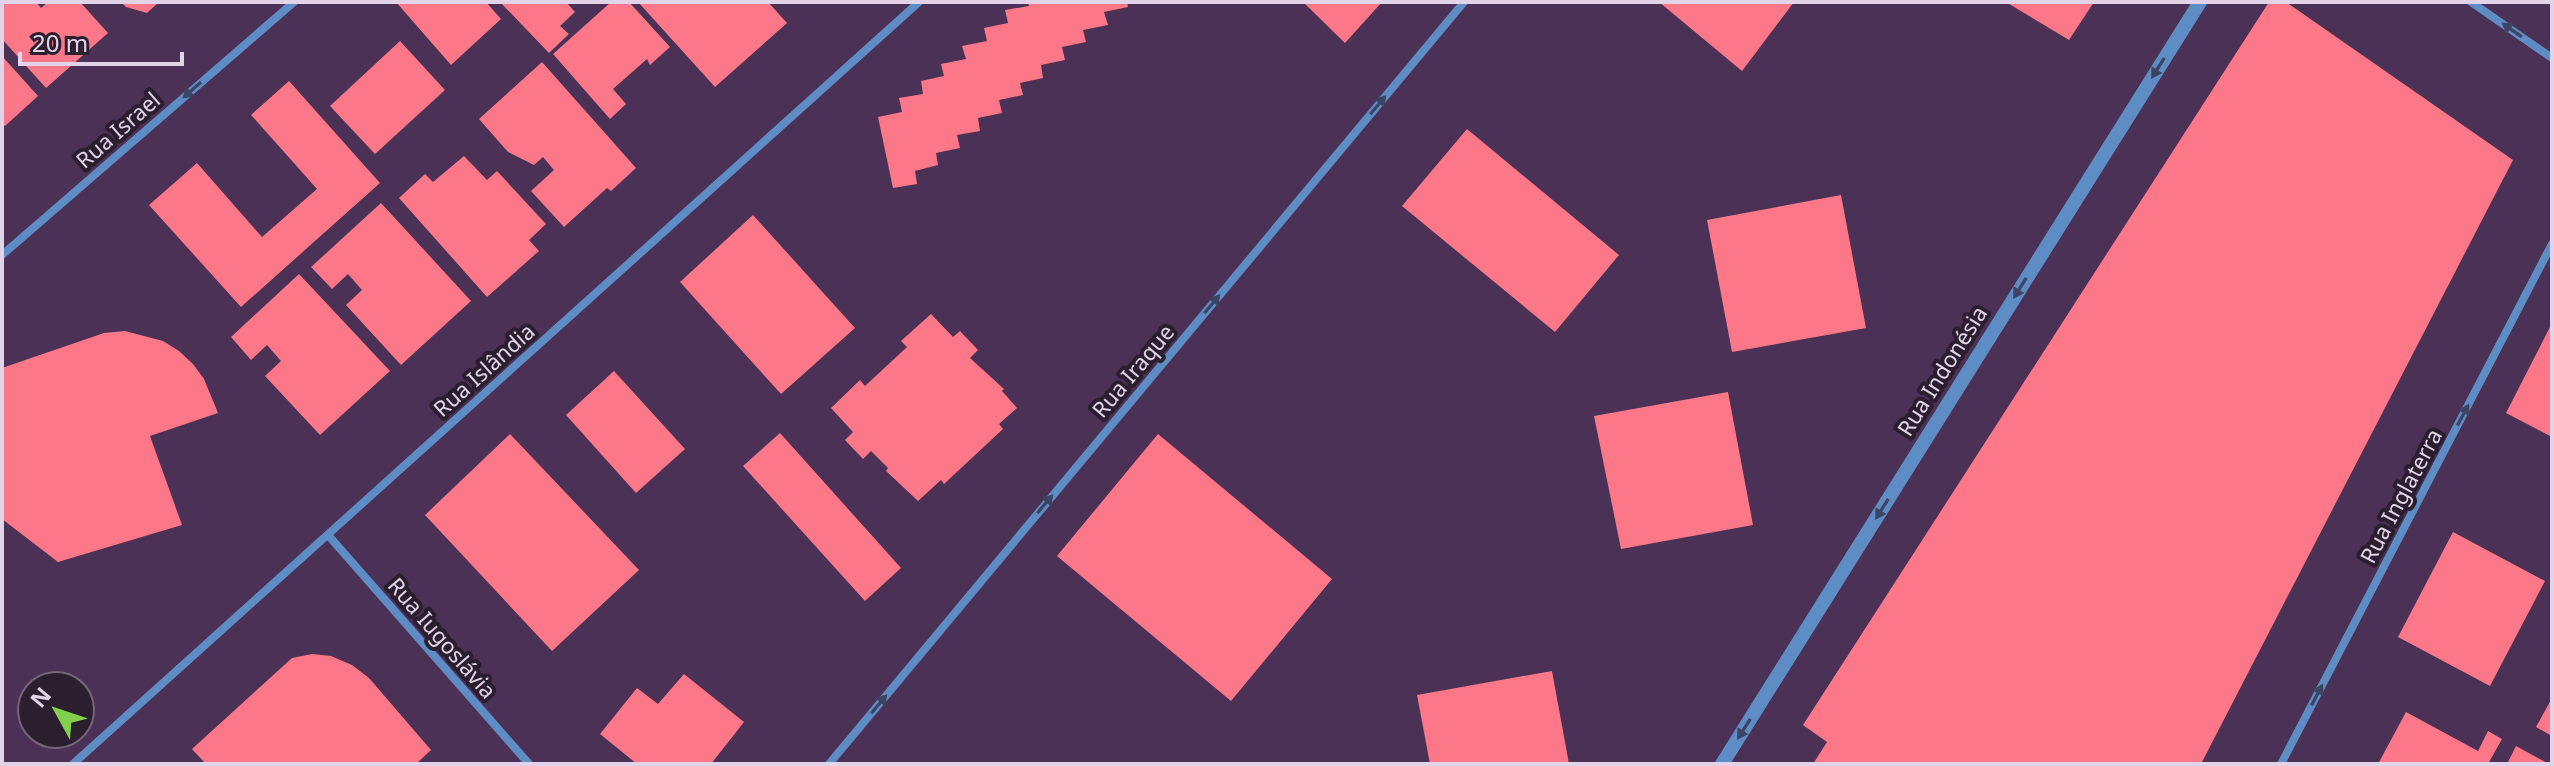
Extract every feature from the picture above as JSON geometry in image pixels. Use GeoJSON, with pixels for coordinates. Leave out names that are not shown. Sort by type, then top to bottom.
{"type":"FeatureCollection","features":[{"type":"Feature","properties":{"kind":"street","name":"Rua Israel"},"geometry":{"type":"LineString","coordinates":[[2,255],[294,2]]}},
{"type":"Feature","properties":{"kind":"street","name":"Rua Islândia"},"geometry":{"type":"LineString","coordinates":[[73,764],[919,2]]}},
{"type":"Feature","properties":{"kind":"street","name":"Rua Iraque"},"geometry":{"type":"LineString","coordinates":[[829,764],[1464,2]]}},
{"type":"Feature","properties":{"kind":"street","name":"Rua Indonésia"},"geometry":{"type":"LineString","coordinates":[[1722,764],[2200,2]]}},
{"type":"Feature","properties":{"kind":"street"},"geometry":{"type":"LineString","coordinates":[[2471,2],[2552,58]]}},
{"type":"Feature","properties":{"kind":"street","name":"Rua Inglaterra"},"geometry":{"type":"LineString","coordinates":[[2281,764],[2552,244]]}},
{"type":"Feature","properties":{"kind":"street","name":"Rua Iugoslávia"},"geometry":{"type":"LineString","coordinates":[[328,535],[529,764]]}},
{"type":"Feature","properties":{"kind":"building"},"geometry":{"type":"Polygon","coordinates":[[[2,2],[36,2],[41,8],[48,2],[80,2],[108,33],[46,88],[2,39],[2,2]]]}},
{"type":"Feature","properties":{"kind":"building"},"geometry":{"type":"Polygon","coordinates":[[[121,2],[159,2],[147,13],[126,7],[121,2]]]}},
{"type":"Feature","properties":{"kind":"building"},"geometry":{"type":"Polygon","coordinates":[[[396,2],[486,2],[501,19],[451,65],[396,2]]]}},
{"type":"Feature","properties":{"kind":"building"},"geometry":{"type":"Polygon","coordinates":[[[500,2],[566,2],[575,12],[560,26],[569,34],[549,53],[500,2]]]}},
{"type":"Feature","properties":{"kind":"building"},"geometry":{"type":"Polygon","coordinates":[[[611,2],[629,2],[670,47],[650,65],[647,59],[613,89],[626,104],[610,119],[553,54],[611,2]]]}},
{"type":"Feature","properties":{"kind":"building"},"geometry":{"type":"Polygon","coordinates":[[[638,2],[768,2],[787,23],[715,87],[638,2]]]}},
{"type":"Feature","properties":{"kind":"building"},"geometry":{"type":"Polygon","coordinates":[[[1028,2],[1127,2],[1128,7],[1104,12],[1108,25],[1083,30],[1086,42],[1062,47],[1065,60],[1041,65],[1043,78],[1020,83],[1023,95],[999,100],[1002,113],[978,118],[980,131],[957,135],[960,148],[936,153],[938,165],[915,171],[917,184],[893,188],[878,117],[902,112],[899,98],[923,94],[921,81],[944,76],[941,64],[966,59],[962,46],[987,41],[984,28],[1008,23],[1005,10],[1029,6],[1028,2]]]}},
{"type":"Feature","properties":{"kind":"building"},"geometry":{"type":"Polygon","coordinates":[[[1303,2],[1382,2],[1345,43],[1303,2]]]}},
{"type":"Feature","properties":{"kind":"building"},"geometry":{"type":"Polygon","coordinates":[[[1659,2],[1794,2],[1742,71],[1659,2]]]}},
{"type":"Feature","properties":{"kind":"building"},"geometry":{"type":"Polygon","coordinates":[[[2006,2],[2094,2],[2069,40],[2006,2]]]}},
{"type":"Feature","properties":{"kind":"building"},"geometry":{"type":"Polygon","coordinates":[[[2269,2],[2286,2],[2513,160],[2201,764],[1813,764],[1827,742],[1803,725],[2269,2]]]}},
{"type":"Feature","properties":{"kind":"building"},"geometry":{"type":"Polygon","coordinates":[[[400,41],[445,90],[375,154],[330,106],[400,41]]]}},
{"type":"Feature","properties":{"kind":"building"},"geometry":{"type":"Polygon","coordinates":[[[2,56],[38,96],[5,126],[2,123],[2,56]]]}},
{"type":"Feature","properties":{"kind":"building"},"geometry":{"type":"Polygon","coordinates":[[[542,62],[636,168],[611,191],[607,188],[564,227],[531,191],[554,170],[543,157],[534,165],[508,152],[479,119],[542,62]]]}},
{"type":"Feature","properties":{"kind":"building"},"geometry":{"type":"Polygon","coordinates":[[[289,81],[380,183],[241,307],[149,205],[197,163],[262,237],[317,189],[251,115],[289,81]]]}},
{"type":"Feature","properties":{"kind":"building"},"geometry":{"type":"Polygon","coordinates":[[[1467,129],[1619,255],[1555,332],[1402,206],[1467,129]]]}},
{"type":"Feature","properties":{"kind":"building"},"geometry":{"type":"Polygon","coordinates":[[[464,156],[487,180],[497,171],[546,224],[529,240],[539,251],[487,297],[399,198],[425,174],[433,182],[464,156]]]}},
{"type":"Feature","properties":{"kind":"building"},"geometry":{"type":"Polygon","coordinates":[[[1841,195],[1866,328],[1732,352],[1707,220],[1841,195]]]}},
{"type":"Feature","properties":{"kind":"building"},"geometry":{"type":"Polygon","coordinates":[[[381,203],[471,301],[401,365],[346,305],[362,290],[348,274],[332,289],[311,267],[381,203]]]}},
{"type":"Feature","properties":{"kind":"building"},"geometry":{"type":"Polygon","coordinates":[[[753,215],[855,328],[781,394],[680,282],[753,215]]]}},
{"type":"Feature","properties":{"kind":"building"},"geometry":{"type":"Polygon","coordinates":[[[299,274],[390,371],[320,435],[265,376],[281,361],[267,345],[251,360],[231,337],[299,274]]]}},
{"type":"Feature","properties":{"kind":"building"},"geometry":{"type":"Polygon","coordinates":[[[931,314],[953,337],[960,331],[978,350],[970,358],[1004,389],[1002,391],[1017,408],[999,424],[1003,429],[944,484],[941,480],[918,501],[886,471],[888,468],[871,451],[863,459],[845,440],[853,432],[831,408],[860,380],[865,386],[907,347],[901,341],[931,314]]]}},
{"type":"Feature","properties":{"kind":"building"},"geometry":{"type":"Polygon","coordinates":[[[2552,328],[2552,437],[2506,413],[2552,328]]]}},
{"type":"Feature","properties":{"kind":"building"},"geometry":{"type":"Polygon","coordinates":[[[125,331],[163,341],[179,351],[204,379],[218,413],[150,436],[182,525],[58,562],[2,519],[2,368],[104,333],[125,331]]]}},
{"type":"Feature","properties":{"kind":"building"},"geometry":{"type":"Polygon","coordinates":[[[614,371],[685,449],[636,493],[566,415],[614,371]]]}},
{"type":"Feature","properties":{"kind":"building"},"geometry":{"type":"Polygon","coordinates":[[[1728,392],[1753,525],[1621,549],[1594,416],[1728,392]]]}},
{"type":"Feature","properties":{"kind":"building"},"geometry":{"type":"Polygon","coordinates":[[[780,433],[901,568],[865,601],[743,466],[780,433]]]}},
{"type":"Feature","properties":{"kind":"building"},"geometry":{"type":"Polygon","coordinates":[[[510,434],[639,570],[552,651],[425,515],[510,434]]]}},
{"type":"Feature","properties":{"kind":"building"},"geometry":{"type":"Polygon","coordinates":[[[1158,434],[1332,579],[1231,701],[1057,556],[1158,434]]]}},
{"type":"Feature","properties":{"kind":"building"},"geometry":{"type":"Polygon","coordinates":[[[2453,532],[2545,581],[2490,686],[2398,637],[2453,532]]]}},
{"type":"Feature","properties":{"kind":"building"},"geometry":{"type":"Polygon","coordinates":[[[312,654],[331,656],[352,665],[369,678],[431,750],[416,764],[206,764],[192,749],[292,658],[312,654]]]}},
{"type":"Feature","properties":{"kind":"building"},"geometry":{"type":"Polygon","coordinates":[[[1552,671],[1569,764],[1430,764],[1417,695],[1552,671]]]}},
{"type":"Feature","properties":{"kind":"building"},"geometry":{"type":"Polygon","coordinates":[[[684,674],[744,722],[711,764],[637,764],[600,734],[637,688],[658,704],[684,674]]]}},
{"type":"Feature","properties":{"kind":"building"},"geometry":{"type":"Polygon","coordinates":[[[2552,698],[2552,736],[2536,727],[2552,698]]]}},
{"type":"Feature","properties":{"kind":"building"},"geometry":{"type":"Polygon","coordinates":[[[2406,712],[2478,751],[2488,731],[2502,739],[2488,764],[2378,764],[2406,712]]]}},
{"type":"Feature","properties":{"kind":"building"},"geometry":{"type":"Polygon","coordinates":[[[2516,746],[2549,764],[2507,764],[2516,746]]]}}]}
